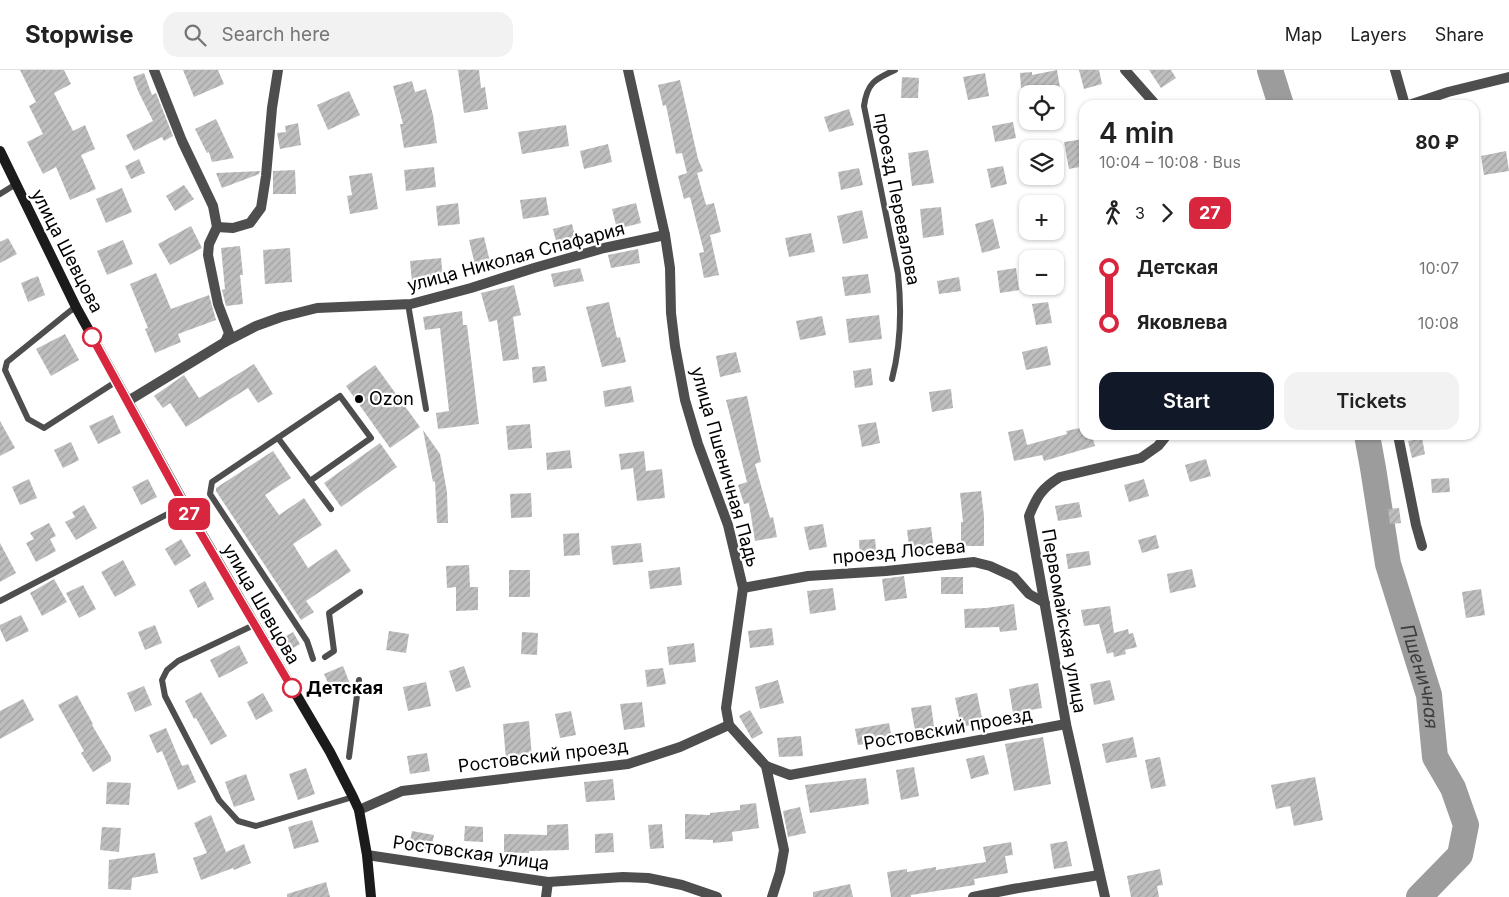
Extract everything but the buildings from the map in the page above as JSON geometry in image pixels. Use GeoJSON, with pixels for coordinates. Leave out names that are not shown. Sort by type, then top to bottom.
{"type":"FeatureCollection","features":[{"type":"Feature","properties":{"kind":"main road","name":"улица Шевцова"},"geometry":{"type":"LineString","coordinates":[[0,150],[76,307],[184,505],[330,752],[353,797],[358,810],[367,855],[372,897]]}},
{"type":"Feature","properties":{"kind":"street"},"geometry":{"type":"LineString","coordinates":[[154,70],[182,141],[213,206],[217,227],[209,244],[208,254],[218,304],[229,333],[225,342]]}},
{"type":"Feature","properties":{"kind":"street"},"geometry":{"type":"LineString","coordinates":[[217,227],[233,228],[250,223],[261,208],[278,70]]}},
{"type":"Feature","properties":{"kind":"street","name":"улица Пшеничная Падь"},"geometry":{"type":"LineString","coordinates":[[628,70],[670,268],[671,312],[685,400],[698,444],[728,525],[744,588],[726,708],[729,725]]}},
{"type":"Feature","properties":{"kind":"street"},"geometry":{"type":"LineString","coordinates":[[1125,70],[1152,100]]}},
{"type":"Feature","properties":{"kind":"street"},"geometry":{"type":"LineString","coordinates":[[1395,70],[1404,100]]}},
{"type":"Feature","properties":{"kind":"street"},"geometry":{"type":"LineString","coordinates":[[1424,100],[1509,77]]}},
{"type":"Feature","properties":{"kind":"street","name":"улица Николая Спафария"},"geometry":{"type":"LineString","coordinates":[[128,400],[225,342],[256,326],[317,308],[408,304],[471,288],[604,248],[664,235]]}},
{"type":"Feature","properties":{"kind":"street","name":"Первомайская улица"},"geometry":{"type":"LineString","coordinates":[[1105,897],[1066,724],[1029,516],[1041,491],[1060,477],[1141,458],[1158,446],[1163,440]]}},
{"type":"Feature","properties":{"kind":"street"},"geometry":{"type":"LineString","coordinates":[[1399,440],[1422,546]]}},
{"type":"Feature","properties":{"kind":"street","name":"проезд Лосева"},"geometry":{"type":"LineString","coordinates":[[744,588],[808,576],[886,571],[974,562],[990,566],[1014,577],[1029,594],[1039,602],[1045,603]]}},
{"type":"Feature","properties":{"kind":"street","name":"Ростовский проезд"},"geometry":{"type":"LineString","coordinates":[[358,810],[402,791],[628,764],[680,747],[729,725],[766,766],[790,775],[1066,724]]}},
{"type":"Feature","properties":{"kind":"street"},"geometry":{"type":"LineString","coordinates":[[766,766],[784,850],[780,872],[772,897]]}},
{"type":"Feature","properties":{"kind":"street","name":"Ростовская улица"},"geometry":{"type":"LineString","coordinates":[[367,855],[548,882],[623,877],[648,878],[682,885],[717,897]]}},
{"type":"Feature","properties":{"kind":"street"},"geometry":{"type":"LineString","coordinates":[[973,897],[1100,876]]}},
{"type":"Feature","properties":{"kind":"street"},"geometry":{"type":"LineString","coordinates":[[546,897],[548,882]]}},
{"type":"Feature","properties":{"kind":"lane","name":"проезд Перевалова"},"geometry":{"type":"LineString","coordinates":[[892,379],[899,348],[901,302],[898,274],[864,106],[868,87],[877,78],[895,70]]}},
{"type":"Feature","properties":{"kind":"lane"},"geometry":{"type":"LineString","coordinates":[[0,194],[16,184]]}},
{"type":"Feature","properties":{"kind":"lane"},"geometry":{"type":"LineString","coordinates":[[408,304],[426,409]]}},
{"type":"Feature","properties":{"kind":"lane"},"geometry":{"type":"LineString","coordinates":[[76,307],[7,362],[3,369],[28,418],[44,428],[117,381]]}},
{"type":"Feature","properties":{"kind":"lane"},"geometry":{"type":"LineString","coordinates":[[310,481],[371,438],[340,396],[212,482],[210,494],[307,641],[313,659]]}},
{"type":"Feature","properties":{"kind":"lane"},"geometry":{"type":"LineString","coordinates":[[278,438],[331,509]]}},
{"type":"Feature","properties":{"kind":"lane"},"geometry":{"type":"LineString","coordinates":[[0,601],[184,505]]}},
{"type":"Feature","properties":{"kind":"lane"},"geometry":{"type":"LineString","coordinates":[[325,657],[334,651],[329,613],[360,592]]}},
{"type":"Feature","properties":{"kind":"lane"},"geometry":{"type":"LineString","coordinates":[[254,625],[178,661],[167,670],[162,680],[165,696],[219,800],[238,821],[256,826],[353,797]]}},
{"type":"Feature","properties":{"kind":"lane"},"geometry":{"type":"LineString","coordinates":[[349,757],[359,680]]}},
{"type":"Feature","properties":{"kind":"waterway","name":"Пшеничная"},"geometry":{"type":"LineString","coordinates":[[1270,70],[1279,100]]}},
{"type":"Feature","properties":{"kind":"waterway","name":"Пшеничная"},"geometry":{"type":"LineString","coordinates":[[1368,440],[1388,564],[1429,695],[1435,757],[1453,788],[1466,825],[1460,855],[1419,897]]}},
{"type":"Feature","properties":{"kind":"bus line","name":"27"},"geometry":{"type":"LineString","coordinates":[[92,337],[184,505],[292,688]]}},
{"type":"Feature","properties":{"kind":"place","name":"Ozon"},"geometry":{"type":"Point","coordinates":[359,399]}},
{"type":"Feature","properties":{"kind":"place","name":"Детская"},"geometry":{"type":"Point","coordinates":[292,688]}}]}
